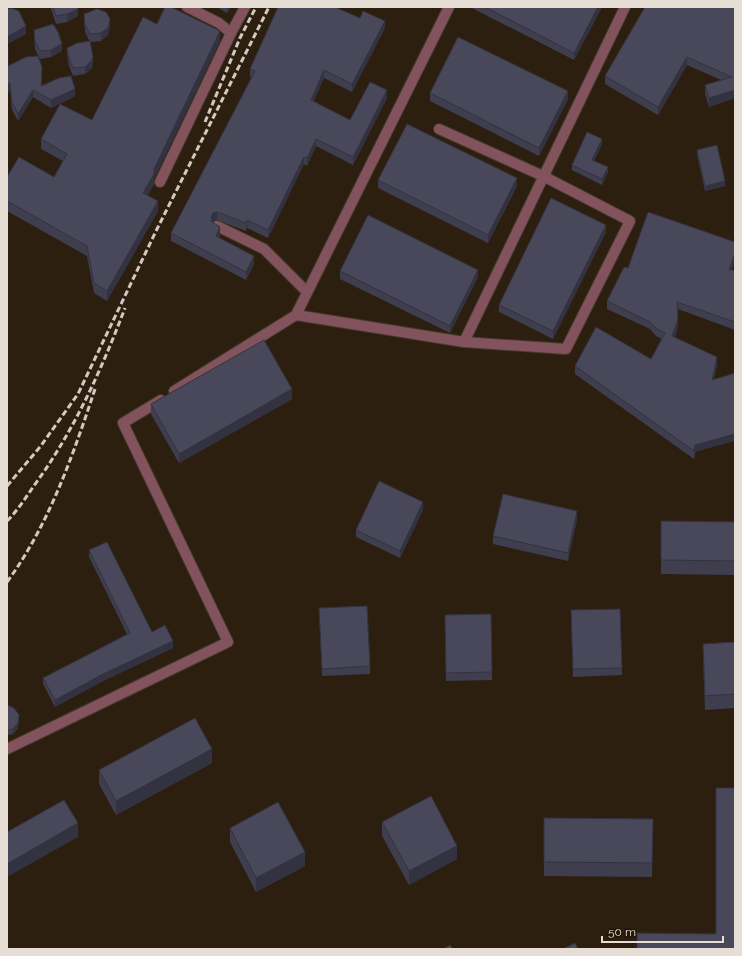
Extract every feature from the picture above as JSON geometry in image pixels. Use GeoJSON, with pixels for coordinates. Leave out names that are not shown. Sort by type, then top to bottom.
{"type":"FeatureCollection","features":[{"type":"Feature","properties":{"kind":"street"},"geometry":{"type":"LineString","coordinates":[[187,7],[219,23],[231,33]]}},
{"type":"Feature","properties":{"kind":"street"},"geometry":{"type":"LineString","coordinates":[[160,182],[244,7]]}},
{"type":"Feature","properties":{"kind":"street"},"geometry":{"type":"LineString","coordinates":[[7,749],[228,642],[123,424],[296,315],[449,7]]}},
{"type":"Feature","properties":{"kind":"street"},"geometry":{"type":"LineString","coordinates":[[464,342],[625,7]]}},
{"type":"Feature","properties":{"kind":"street"},"geometry":{"type":"LineString","coordinates":[[296,315],[464,342],[566,350],[630,221],[544,176],[439,128]]}},
{"type":"Feature","properties":{"kind":"street"},"geometry":{"type":"LineString","coordinates":[[217,226],[264,249],[307,292]]}},
{"type":"Feature","properties":{"kind":"building"},"geometry":{"type":"Polygon","coordinates":[[[53,7],[77,7],[78,9],[67,14],[56,16],[53,7]]]}},
{"type":"Feature","properties":{"kind":"building"},"geometry":{"type":"Polygon","coordinates":[[[165,7],[171,7],[220,31],[154,169],[154,174],[143,193],[158,201],[107,291],[94,283],[87,246],[7,201],[7,177],[19,157],[54,177],[67,154],[41,139],[60,104],[92,120],[143,17],[157,24],[165,7]]]}},
{"type":"Feature","properties":{"kind":"building"},"geometry":{"type":"Polygon","coordinates":[[[278,7],[335,7],[360,18],[363,11],[385,21],[352,84],[324,70],[311,100],[350,120],[370,82],[387,90],[353,157],[316,139],[307,158],[304,157],[268,230],[247,220],[246,223],[217,212],[213,213],[211,218],[212,222],[220,227],[216,236],[254,256],[246,272],[171,233],[255,71],[250,69],[278,7]]]}},
{"type":"Feature","properties":{"kind":"building"},"geometry":{"type":"Polygon","coordinates":[[[485,7],[598,7],[574,53],[485,7]]]}},
{"type":"Feature","properties":{"kind":"building"},"geometry":{"type":"Polygon","coordinates":[[[645,7],[735,7],[735,90],[709,98],[705,85],[732,77],[687,57],[658,107],[605,76],[645,7]]]}},
{"type":"Feature","properties":{"kind":"building"},"geometry":{"type":"Polygon","coordinates":[[[11,8],[19,11],[26,26],[7,37],[7,9],[11,8]]]}},
{"type":"Feature","properties":{"kind":"building"},"geometry":{"type":"Polygon","coordinates":[[[97,9],[106,12],[110,19],[108,28],[101,33],[90,34],[85,25],[84,14],[97,9]]]}},
{"type":"Feature","properties":{"kind":"building"},"geometry":{"type":"Polygon","coordinates":[[[53,24],[58,32],[62,44],[51,50],[40,51],[35,41],[34,30],[53,24]]]}},
{"type":"Feature","properties":{"kind":"building"},"geometry":{"type":"Polygon","coordinates":[[[458,37],[568,91],[539,148],[430,93],[458,37]]]}},
{"type":"Feature","properties":{"kind":"building"},"geometry":{"type":"Polygon","coordinates":[[[90,41],[93,57],[91,61],[85,67],[73,68],[67,48],[77,43],[90,41]]]}},
{"type":"Feature","properties":{"kind":"building"},"geometry":{"type":"Polygon","coordinates":[[[7,44],[8,66],[26,57],[38,56],[42,67],[41,86],[59,78],[71,76],[75,89],[51,100],[33,90],[18,114],[12,102],[10,83],[7,85],[7,44]]]}},
{"type":"Feature","properties":{"kind":"building"},"geometry":{"type":"Polygon","coordinates":[[[407,124],[517,178],[488,235],[378,180],[407,124]]]}},
{"type":"Feature","properties":{"kind":"building"},"geometry":{"type":"Polygon","coordinates":[[[587,132],[602,139],[592,160],[608,167],[602,179],[572,165],[587,132]]]}},
{"type":"Feature","properties":{"kind":"building"},"geometry":{"type":"Polygon","coordinates":[[[717,145],[725,181],[705,186],[697,150],[717,145]]]}},
{"type":"Feature","properties":{"kind":"building"},"geometry":{"type":"Polygon","coordinates":[[[551,198],[606,225],[553,331],[499,305],[551,198]]]}},
{"type":"Feature","properties":{"kind":"building"},"geometry":{"type":"Polygon","coordinates":[[[648,212],[735,242],[735,253],[729,270],[735,270],[735,322],[677,302],[678,319],[672,336],[717,357],[712,380],[735,373],[735,434],[695,445],[694,451],[575,366],[596,327],[651,359],[665,333],[656,328],[650,322],[607,301],[624,267],[628,268],[648,212]]]}},
{"type":"Feature","properties":{"kind":"building"},"geometry":{"type":"Polygon","coordinates":[[[368,215],[478,270],[450,326],[340,271],[368,215]]]}},
{"type":"Feature","properties":{"kind":"building"},"geometry":{"type":"Polygon","coordinates":[[[264,340],[292,389],[179,454],[151,404],[264,340]]]}},
{"type":"Feature","properties":{"kind":"building"},"geometry":{"type":"Polygon","coordinates":[[[379,481],[423,502],[400,551],[356,530],[379,481]]]}},
{"type":"Feature","properties":{"kind":"building"},"geometry":{"type":"Polygon","coordinates":[[[503,494],[577,511],[568,553],[493,536],[503,494]]]}},
{"type":"Feature","properties":{"kind":"building"},"geometry":{"type":"Polygon","coordinates":[[[661,521],[735,522],[735,561],[661,560],[661,521]]]}},
{"type":"Feature","properties":{"kind":"building"},"geometry":{"type":"Polygon","coordinates":[[[107,542],[152,632],[165,625],[173,641],[103,674],[55,700],[43,678],[130,633],[89,550],[107,542]]]}},
{"type":"Feature","properties":{"kind":"building"},"geometry":{"type":"Polygon","coordinates":[[[367,606],[370,666],[322,669],[319,608],[367,606]]]}},
{"type":"Feature","properties":{"kind":"building"},"geometry":{"type":"Polygon","coordinates":[[[620,609],[622,668],[573,669],[571,610],[620,609]]]}},
{"type":"Feature","properties":{"kind":"building"},"geometry":{"type":"Polygon","coordinates":[[[491,614],[492,672],[446,673],[445,615],[491,614]]]}},
{"type":"Feature","properties":{"kind":"building"},"geometry":{"type":"Polygon","coordinates":[[[735,642],[735,694],[705,696],[703,644],[735,642]]]}},
{"type":"Feature","properties":{"kind":"building"},"geometry":{"type":"Polygon","coordinates":[[[7,705],[14,708],[19,715],[18,723],[13,729],[7,730],[7,705]]]}},
{"type":"Feature","properties":{"kind":"building"},"geometry":{"type":"Polygon","coordinates":[[[195,718],[212,749],[116,801],[99,770],[195,718]]]}},
{"type":"Feature","properties":{"kind":"building"},"geometry":{"type":"Polygon","coordinates":[[[716,788],[735,788],[735,949],[637,949],[637,933],[716,934],[716,788]]]}},
{"type":"Feature","properties":{"kind":"building"},"geometry":{"type":"Polygon","coordinates":[[[431,796],[457,846],[409,871],[382,822],[431,796]]]}},
{"type":"Feature","properties":{"kind":"building"},"geometry":{"type":"Polygon","coordinates":[[[64,800],[78,823],[7,864],[7,832],[64,800]]]}},
{"type":"Feature","properties":{"kind":"building"},"geometry":{"type":"Polygon","coordinates":[[[278,802],[305,852],[256,878],[230,828],[278,802]]]}},
{"type":"Feature","properties":{"kind":"building"},"geometry":{"type":"Polygon","coordinates":[[[544,818],[653,819],[652,863],[544,862],[544,818]]]}},
{"type":"Feature","properties":{"kind":"building"},"geometry":{"type":"Polygon","coordinates":[[[575,943],[578,949],[563,949],[575,943]]]}},
{"type":"Feature","properties":{"kind":"building"},"geometry":{"type":"Polygon","coordinates":[[[450,945],[453,949],[444,949],[450,945]]]}},
{"type":"Feature","properties":{"kind":"railway"},"geometry":{"type":"LineString","coordinates":[[205,122],[240,38],[256,7]]}},
{"type":"Feature","properties":{"kind":"railway"},"geometry":{"type":"LineString","coordinates":[[7,486],[40,447],[78,394],[157,229],[269,7]]}},
{"type":"Feature","properties":{"kind":"railway"},"geometry":{"type":"LineString","coordinates":[[7,521],[21,505],[61,445],[96,378],[125,308]]}},
{"type":"Feature","properties":{"kind":"railway"},"geometry":{"type":"LineString","coordinates":[[7,582],[22,560],[48,513],[69,464],[95,389]]}}]}
